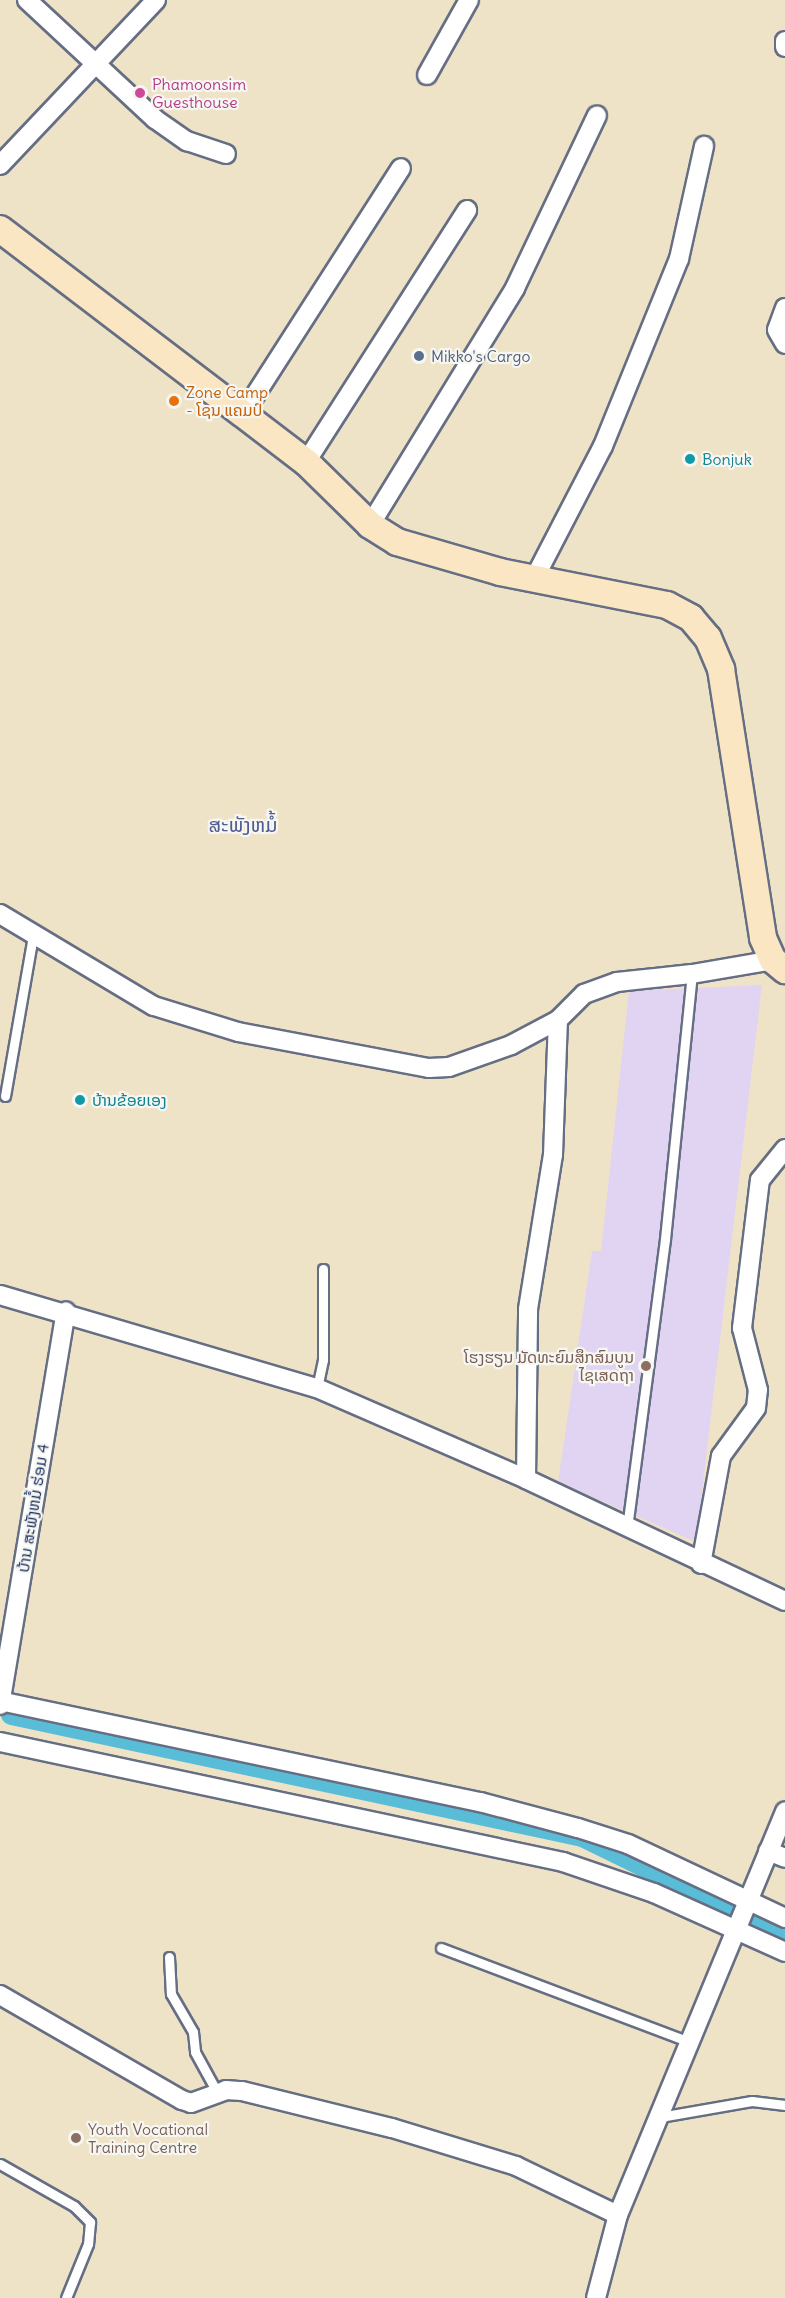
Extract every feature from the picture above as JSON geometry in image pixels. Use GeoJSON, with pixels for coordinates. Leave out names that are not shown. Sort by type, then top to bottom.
{"type":"FeatureCollection","features":[{"type":"Feature","properties":{"kind":"street"},"geometry":{"type":"LineString","coordinates":[[27,0],[94,64],[170,131],[200,146],[226,153]]}},
{"type":"Feature","properties":{"kind":"street"},"geometry":{"type":"LineString","coordinates":[[0,165],[156,0]]}},
{"type":"Feature","properties":{"kind":"street"},"geometry":{"type":"LineString","coordinates":[[427,75],[469,0]]}},
{"type":"Feature","properties":{"kind":"street"},"geometry":{"type":"LineString","coordinates":[[785,41],[785,46]]}},
{"type":"Feature","properties":{"kind":"street"},"geometry":{"type":"LineString","coordinates":[[370,525],[515,288],[597,115]]}},
{"type":"Feature","properties":{"kind":"street"},"geometry":{"type":"LineString","coordinates":[[534,579],[603,446],[679,259],[704,146]]}},
{"type":"Feature","properties":{"kind":"street"},"geometry":{"type":"LineString","coordinates":[[243,414],[401,168]]}},
{"type":"Feature","properties":{"kind":"street"},"geometry":{"type":"LineString","coordinates":[[306,462],[467,210]]}},
{"type":"Feature","properties":{"kind":"street"},"geometry":{"type":"LineString","coordinates":[[0,229],[306,462],[370,525],[397,542],[534,579],[667,605],[691,618],[708,638],[721,669],[763,938],[779,965],[618,982],[578,998],[558,1020],[501,1048],[449,1067],[429,1068],[238,1032],[154,1006],[33,936],[0,914]]}},
{"type":"Feature","properties":{"kind":"street"},"geometry":{"type":"LineString","coordinates":[[785,308],[777,330],[785,344]]}},
{"type":"Feature","properties":{"kind":"street"},"geometry":{"type":"LineString","coordinates":[[526,1479],[528,1309],[553,1155],[558,1020]]}},
{"type":"Feature","properties":{"kind":"street"},"geometry":{"type":"LineString","coordinates":[[701,1564],[720,1455],[756,1408],[758,1390],[742,1328],[760,1180],[785,1149]]}},
{"type":"Feature","properties":{"kind":"street"},"geometry":{"type":"LineString","coordinates":[[0,1295],[66,1312],[317,1388],[526,1479],[701,1564],[785,1601]]}},
{"type":"Feature","properties":{"kind":"street","name":"ບ້ານ ສະພັງຫມໍ້ ຮ່ອມ 4"},"geometry":{"type":"LineString","coordinates":[[0,1702],[66,1312]]}},
{"type":"Feature","properties":{"kind":"street"},"geometry":{"type":"LineString","coordinates":[[0,1702],[480,1802],[628,1844],[785,1918]]}},
{"type":"Feature","properties":{"kind":"street"},"geometry":{"type":"LineString","coordinates":[[0,1742],[563,1862],[736,1928],[785,1952]]}},
{"type":"Feature","properties":{"kind":"street"},"geometry":{"type":"LineString","coordinates":[[596,2298],[618,2215],[736,1928],[748,1901],[777,1855],[785,1811]]}},
{"type":"Feature","properties":{"kind":"street"},"geometry":{"type":"LineString","coordinates":[[0,1995],[182,2100],[191,2103],[217,2092],[242,2091],[392,2128],[516,2166],[618,2215]]}},
{"type":"Feature","properties":{"kind":"lane"},"geometry":{"type":"LineString","coordinates":[[5,1096],[33,936]]}},
{"type":"Feature","properties":{"kind":"lane"},"geometry":{"type":"LineString","coordinates":[[627,1528],[665,1239],[692,974]]}},
{"type":"Feature","properties":{"kind":"lane"},"geometry":{"type":"LineString","coordinates":[[317,1388],[323,1360],[323,1269]]}},
{"type":"Feature","properties":{"kind":"lane"},"geometry":{"type":"LineString","coordinates":[[441,1948],[690,2042]]}},
{"type":"Feature","properties":{"kind":"lane"},"geometry":{"type":"LineString","coordinates":[[169,1957],[171,1994],[194,2032],[195,2052],[217,2092]]}},
{"type":"Feature","properties":{"kind":"lane"},"geometry":{"type":"LineString","coordinates":[[660,2116],[752,2101],[785,2105]]}},
{"type":"Feature","properties":{"kind":"lane"},"geometry":{"type":"LineString","coordinates":[[0,2164],[74,2206],[90,2222],[88,2244],[66,2298]]}},
{"type":"Feature","properties":{"kind":"shaded area","name":"ໂຮງຮຽນ ມັດທະຍົມສຶກສົມບູນ ໄຊເສດຖາ"},"geometry":{"type":"Polygon","coordinates":[[[762,985],[696,1542],[558,1482],[592,1251],[601,1251],[629,991],[762,985]]]}},
{"type":"Feature","properties":{"kind":"waterway"},"geometry":{"type":"LineString","coordinates":[[11,1714],[582,1836],[729,1908]]}},
{"type":"Feature","properties":{"kind":"waterway"},"geometry":{"type":"LineString","coordinates":[[755,1919],[785,1933]]}},
{"type":"Feature","properties":{"kind":"place","name":"Phamoonsim Guesthouse"},"geometry":{"type":"Point","coordinates":[140,93]}},
{"type":"Feature","properties":{"kind":"place","name":"Mikko's Cargo"},"geometry":{"type":"Point","coordinates":[419,356]}},
{"type":"Feature","properties":{"kind":"place","name":"Zone Camp - ໂຊນ ແຄມປ໌"},"geometry":{"type":"Point","coordinates":[174,401]}},
{"type":"Feature","properties":{"kind":"place","name":"Bonjuk"},"geometry":{"type":"Point","coordinates":[690,459]}},
{"type":"Feature","properties":{"kind":"place","name":"ບ້ານຂ້ອຍເອງ"},"geometry":{"type":"Point","coordinates":[80,1100]}},
{"type":"Feature","properties":{"kind":"place","name":"ໂຮງຮຽນ ມັດທະຍົມສຶກສົມບູນ ໄຊເສດຖາ"},"geometry":{"type":"Point","coordinates":[646,1366]}},
{"type":"Feature","properties":{"kind":"place","name":"Youth Vocational Training Centre"},"geometry":{"type":"Point","coordinates":[76,2138]}},
{"type":"Feature","properties":{"kind":"district","name":"ສະພັງຫມໍ້"},"geometry":{"type":"Point","coordinates":[243,824]}}]}
